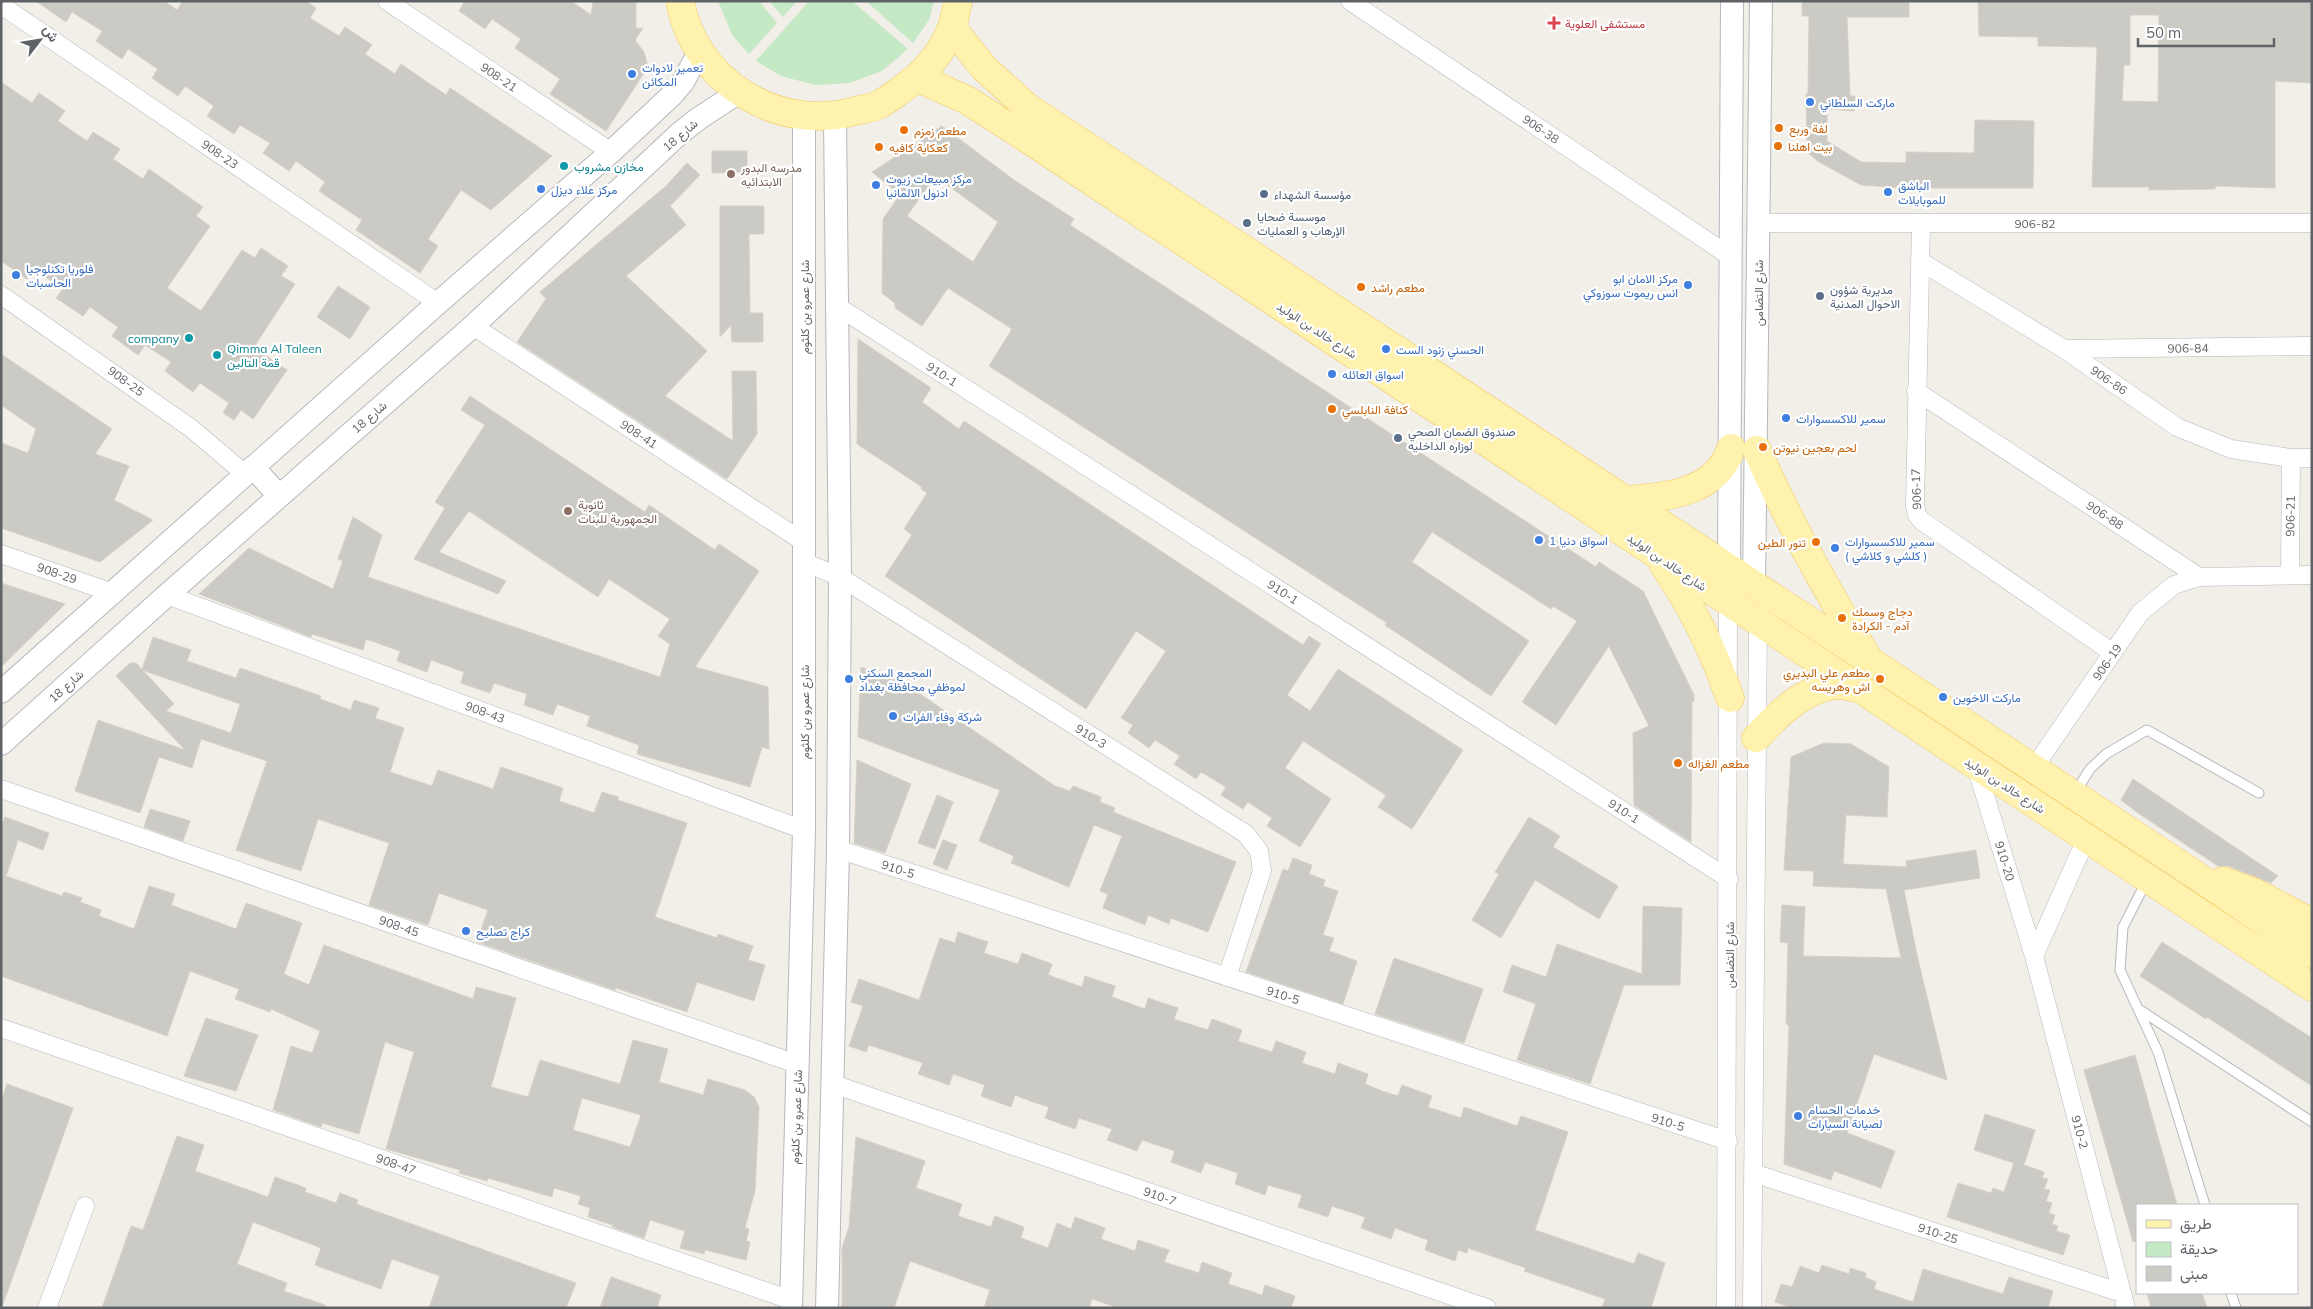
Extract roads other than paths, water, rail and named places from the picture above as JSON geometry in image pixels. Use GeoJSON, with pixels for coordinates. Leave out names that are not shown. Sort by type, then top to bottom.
{"type":"FeatureCollection","features":[{"type":"Feature","properties":{"kind":"main road"},"geometry":{"type":"LineString","coordinates":[[680,1],[683,17],[700,52],[717,74],[739,92],[770,108],[804,117],[835,117],[880,104],[918,78],[938,55],[952,28],[958,1]]}},
{"type":"Feature","properties":{"kind":"main road"},"geometry":{"type":"LineString","coordinates":[[952,28],[984,68],[1027,107],[2033,768],[2312,954]]}},
{"type":"Feature","properties":{"kind":"main road","name":"شارع خالد بن الوليد"},"geometry":{"type":"LineString","coordinates":[[918,78],[967,100],[1014,130],[2263,957],[2312,987]]}},
{"type":"Feature","properties":{"kind":"main road"},"geometry":{"type":"LineString","coordinates":[[1624,500],[1664,497],[1696,486],[1713,475],[1723,465],[1731,448]]}},
{"type":"Feature","properties":{"kind":"main road"},"geometry":{"type":"LineString","coordinates":[[1757,450],[1775,491],[1797,533],[1869,661]]}},
{"type":"Feature","properties":{"kind":"main road"},"geometry":{"type":"LineString","coordinates":[[1647,549],[1661,561],[1678,588],[1714,658],[1730,698]]}},
{"type":"Feature","properties":{"kind":"main road"},"geometry":{"type":"LineString","coordinates":[[1756,738],[1785,710],[1820,690],[1837,685],[1858,688]]}},
{"type":"Feature","properties":{"kind":"main road"},"geometry":{"type":"LineString","coordinates":[[2190,872],[2256,894],[2312,923]]}},
{"type":"Feature","properties":{"kind":"main road"},"geometry":{"type":"LineString","coordinates":[[2263,957],[2312,1001]]}},
{"type":"Feature","properties":{"kind":"street","name":"908-21"},"geometry":{"type":"LineString","coordinates":[[387,1],[611,152]]}},
{"type":"Feature","properties":{"kind":"street","name":"906-38"},"geometry":{"type":"LineString","coordinates":[[1350,1],[1731,257]]}},
{"type":"Feature","properties":{"kind":"street"},"geometry":{"type":"LineString","coordinates":[[1728,569],[1731,448],[1732,1]]}},
{"type":"Feature","properties":{"kind":"street","name":"شارع التضامن"},"geometry":{"type":"LineString","coordinates":[[1754,586],[1761,1]]}},
{"type":"Feature","properties":{"kind":"street","name":"908-23"},"geometry":{"type":"LineString","coordinates":[[1,5],[438,303]]}},
{"type":"Feature","properties":{"kind":"street"},"geometry":{"type":"LineString","coordinates":[[1,692],[438,303],[611,152],[672,95],[683,82],[700,52]]}},
{"type":"Feature","properties":{"kind":"street","name":"شارع 18"},"geometry":{"type":"LineString","coordinates":[[1,744],[473,326],[679,134],[739,92]]}},
{"type":"Feature","properties":{"kind":"street","name":"شارع عمرو بن كلثوم"},"geometry":{"type":"LineString","coordinates":[[791,1304],[804,830],[804,117]]}},
{"type":"Feature","properties":{"kind":"street"},"geometry":{"type":"LineString","coordinates":[[827,1308],[838,849],[840,577],[835,117]]}},
{"type":"Feature","properties":{"kind":"street","name":"906-82"},"geometry":{"type":"LineString","coordinates":[[1759,223],[2312,223]]}},
{"type":"Feature","properties":{"kind":"street","name":"906-17"},"geometry":{"type":"LineString","coordinates":[[1921,223],[1916,391],[1915,506],[1917,515],[1922,521],[2113,653]]}},
{"type":"Feature","properties":{"kind":"street","name":"906-86"},"geometry":{"type":"LineString","coordinates":[[1920,261],[2064,349],[2191,434],[2231,449],[2291,458],[2312,458]]}},
{"type":"Feature","properties":{"kind":"street","name":"908-25"},"geometry":{"type":"LineString","coordinates":[[1,295],[249,471]]}},
{"type":"Feature","properties":{"kind":"street","name":"910-1"},"geometry":{"type":"LineString","coordinates":[[837,306],[1729,879]]}},
{"type":"Feature","properties":{"kind":"street","name":"908-41"},"geometry":{"type":"LineString","coordinates":[[473,326],[804,552]]}},
{"type":"Feature","properties":{"kind":"street","name":"906-84"},"geometry":{"type":"LineString","coordinates":[[2064,349],[2312,346]]}},
{"type":"Feature","properties":{"kind":"street","name":"906-88"},"geometry":{"type":"LineString","coordinates":[[1916,391],[2199,577]]}},
{"type":"Feature","properties":{"kind":"street","name":"906-21"},"geometry":{"type":"LineString","coordinates":[[2290,575],[2291,458]]}},
{"type":"Feature","properties":{"kind":"street"},"geometry":{"type":"LineString","coordinates":[[249,471],[279,496]]}},
{"type":"Feature","properties":{"kind":"street","name":"910-3"},"geometry":{"type":"LineString","coordinates":[[804,552],[840,577],[1246,834],[1259,851],[1262,871],[1227,977]]}},
{"type":"Feature","properties":{"kind":"street","name":"908-29"},"geometry":{"type":"LineString","coordinates":[[1,554],[112,593]]}},
{"type":"Feature","properties":{"kind":"street"},"geometry":{"type":"LineString","coordinates":[[2199,577],[2312,575]]}},
{"type":"Feature","properties":{"kind":"street","name":"906-19"},"geometry":{"type":"LineString","coordinates":[[2033,768],[2140,613],[2163,592],[2180,582],[2199,577]]}},
{"type":"Feature","properties":{"kind":"street","name":"908-43"},"geometry":{"type":"LineString","coordinates":[[167,595],[804,830]]}},
{"type":"Feature","properties":{"kind":"street","name":"شارع التضامن"},"geometry":{"type":"LineString","coordinates":[[1726,1308],[1730,698],[1728,602]]}},
{"type":"Feature","properties":{"kind":"street","name":"شارع التضامن"},"geometry":{"type":"LineString","coordinates":[[1752,1308],[1758,622]]}},
{"type":"Feature","properties":{"kind":"street","name":"910-20"},"geometry":{"type":"LineString","coordinates":[[1976,766],[2034,956]]}},
{"type":"Feature","properties":{"kind":"street","name":"908-45"},"geometry":{"type":"LineString","coordinates":[[1,788],[797,1064]]}},
{"type":"Feature","properties":{"kind":"street"},"geometry":{"type":"LineString","coordinates":[[2034,956],[2086,839]]}},
{"type":"Feature","properties":{"kind":"street","name":"910-5"},"geometry":{"type":"LineString","coordinates":[[838,849],[1728,1141]]}},
{"type":"Feature","properties":{"kind":"street","name":"910-2"},"geometry":{"type":"LineString","coordinates":[[2034,956],[2124,1301]]}},
{"type":"Feature","properties":{"kind":"street","name":"908-47"},"geometry":{"type":"LineString","coordinates":[[1,1028],[791,1304]]}},
{"type":"Feature","properties":{"kind":"street","name":"910-7"},"geometry":{"type":"LineString","coordinates":[[833,1084],[1487,1308]]}},
{"type":"Feature","properties":{"kind":"street","name":"910-25"},"geometry":{"type":"LineString","coordinates":[[1753,1173],[2124,1301]]}},
{"type":"Feature","properties":{"kind":"street"},"geometry":{"type":"LineString","coordinates":[[46,1308],[85,1206]]}},
{"type":"Feature","properties":{"kind":"lane"},"geometry":{"type":"LineString","coordinates":[[2074,796],[2090,769],[2106,754],[2147,730],[2259,793]]}},
{"type":"Feature","properties":{"kind":"lane"},"geometry":{"type":"LineString","coordinates":[[2147,879],[2123,927],[2120,970],[2158,1052],[2205,1204]]}},
{"type":"Feature","properties":{"kind":"lane"},"geometry":{"type":"LineString","coordinates":[[2139,1010],[2312,1122]]}},
{"type":"Feature","properties":{"kind":"lane"},"geometry":{"type":"LineString","coordinates":[[2231,1294],[2236,1308]]}},
{"type":"Feature","properties":{"kind":"place","name":"مستشفى العلوية"},"geometry":{"type":"Point","coordinates":[1554,23]}},
{"type":"Feature","properties":{"kind":"place","name":"تعمير لادوات المكائن"},"geometry":{"type":"Point","coordinates":[632,74]}},
{"type":"Feature","properties":{"kind":"place","name":"ماركت السلطاني"},"geometry":{"type":"Point","coordinates":[1810,102]}},
{"type":"Feature","properties":{"kind":"place","name":"لفة وربع"},"geometry":{"type":"Point","coordinates":[1779,128]}},
{"type":"Feature","properties":{"kind":"place","name":"مطعم زمزم"},"geometry":{"type":"Point","coordinates":[904,130]}},
{"type":"Feature","properties":{"kind":"place","name":"بيت اهلنا"},"geometry":{"type":"Point","coordinates":[1778,146]}},
{"type":"Feature","properties":{"kind":"place","name":"كعكاية كافيه"},"geometry":{"type":"Point","coordinates":[879,147]}},
{"type":"Feature","properties":{"kind":"place","name":"مخازن مشروب"},"geometry":{"type":"Point","coordinates":[564,166]}},
{"type":"Feature","properties":{"kind":"place","name":"مدرسه البدور الابتدائيه"},"geometry":{"type":"Point","coordinates":[731,174]}},
{"type":"Feature","properties":{"kind":"place","name":"مركز مبيعات زيوت ادنول الالمانيا"},"geometry":{"type":"Point","coordinates":[876,185]}},
{"type":"Feature","properties":{"kind":"place","name":"مركز علاء ديزل"},"geometry":{"type":"Point","coordinates":[541,189]}},
{"type":"Feature","properties":{"kind":"place","name":"الباشق للموبايلات"},"geometry":{"type":"Point","coordinates":[1888,192]}},
{"type":"Feature","properties":{"kind":"place","name":"مؤسسة الشهداء"},"geometry":{"type":"Point","coordinates":[1264,194]}},
{"type":"Feature","properties":{"kind":"place","name":"موسسة ضحايا الإرهاب و العمليات"},"geometry":{"type":"Point","coordinates":[1247,223]}},
{"type":"Feature","properties":{"kind":"place","name":"فلوريا تكنلوجيا الحاسبات"},"geometry":{"type":"Point","coordinates":[16,275]}},
{"type":"Feature","properties":{"kind":"place","name":"مركز الامان ابو انس ريموت سوزوكي"},"geometry":{"type":"Point","coordinates":[1688,285]}},
{"type":"Feature","properties":{"kind":"place","name":"مطعم راشد"},"geometry":{"type":"Point","coordinates":[1361,287]}},
{"type":"Feature","properties":{"kind":"place","name":"مديرية شؤون الاحوال المدنية"},"geometry":{"type":"Point","coordinates":[1820,296]}},
{"type":"Feature","properties":{"kind":"place","name":"company"},"geometry":{"type":"Point","coordinates":[189,338]}},
{"type":"Feature","properties":{"kind":"place","name":"الحسني زنود الست"},"geometry":{"type":"Point","coordinates":[1386,349]}},
{"type":"Feature","properties":{"kind":"place","name":"Qimma Al Taleen قمة التالين"},"geometry":{"type":"Point","coordinates":[217,355]}},
{"type":"Feature","properties":{"kind":"place","name":"اسواق العائله"},"geometry":{"type":"Point","coordinates":[1332,374]}},
{"type":"Feature","properties":{"kind":"place","name":"كنافة النابلسي"},"geometry":{"type":"Point","coordinates":[1332,409]}},
{"type":"Feature","properties":{"kind":"place","name":"سمير للاكسسوارات"},"geometry":{"type":"Point","coordinates":[1786,418]}},
{"type":"Feature","properties":{"kind":"place","name":"صندوق الضمان الصحي لوزاره الداخليه"},"geometry":{"type":"Point","coordinates":[1398,438]}},
{"type":"Feature","properties":{"kind":"place","name":"لحم بعجين نيوتن"},"geometry":{"type":"Point","coordinates":[1763,447]}},
{"type":"Feature","properties":{"kind":"place","name":"ثانوية الجمهورية للبنات"},"geometry":{"type":"Point","coordinates":[568,511]}},
{"type":"Feature","properties":{"kind":"place","name":"اسواق دنيا 1"},"geometry":{"type":"Point","coordinates":[1539,540]}},
{"type":"Feature","properties":{"kind":"place","name":"تنور الطين"},"geometry":{"type":"Point","coordinates":[1816,542]}},
{"type":"Feature","properties":{"kind":"place","name":"سمير للاكسسوارات ( كلشي و كلاشي )"},"geometry":{"type":"Point","coordinates":[1835,548]}},
{"type":"Feature","properties":{"kind":"place","name":"دجاج وسمك آدم - الكرادة"},"geometry":{"type":"Point","coordinates":[1842,618]}},
{"type":"Feature","properties":{"kind":"place","name":"المجمع السكني لموظفي محافظة بغداد"},"geometry":{"type":"Point","coordinates":[849,679]}},
{"type":"Feature","properties":{"kind":"place","name":"مطعم علي البديري اش وهريسه"},"geometry":{"type":"Point","coordinates":[1880,679]}},
{"type":"Feature","properties":{"kind":"place","name":"ماركت الاخوين"},"geometry":{"type":"Point","coordinates":[1943,697]}},
{"type":"Feature","properties":{"kind":"place","name":"شركة وفاء الفرات"},"geometry":{"type":"Point","coordinates":[893,716]}},
{"type":"Feature","properties":{"kind":"place","name":"مطعم الغزاله"},"geometry":{"type":"Point","coordinates":[1678,763]}},
{"type":"Feature","properties":{"kind":"place","name":"كراج تصليح"},"geometry":{"type":"Point","coordinates":[466,931]}},
{"type":"Feature","properties":{"kind":"place","name":"خدمات الحسام لصيانة السيارات"},"geometry":{"type":"Point","coordinates":[1798,1116]}}]}
